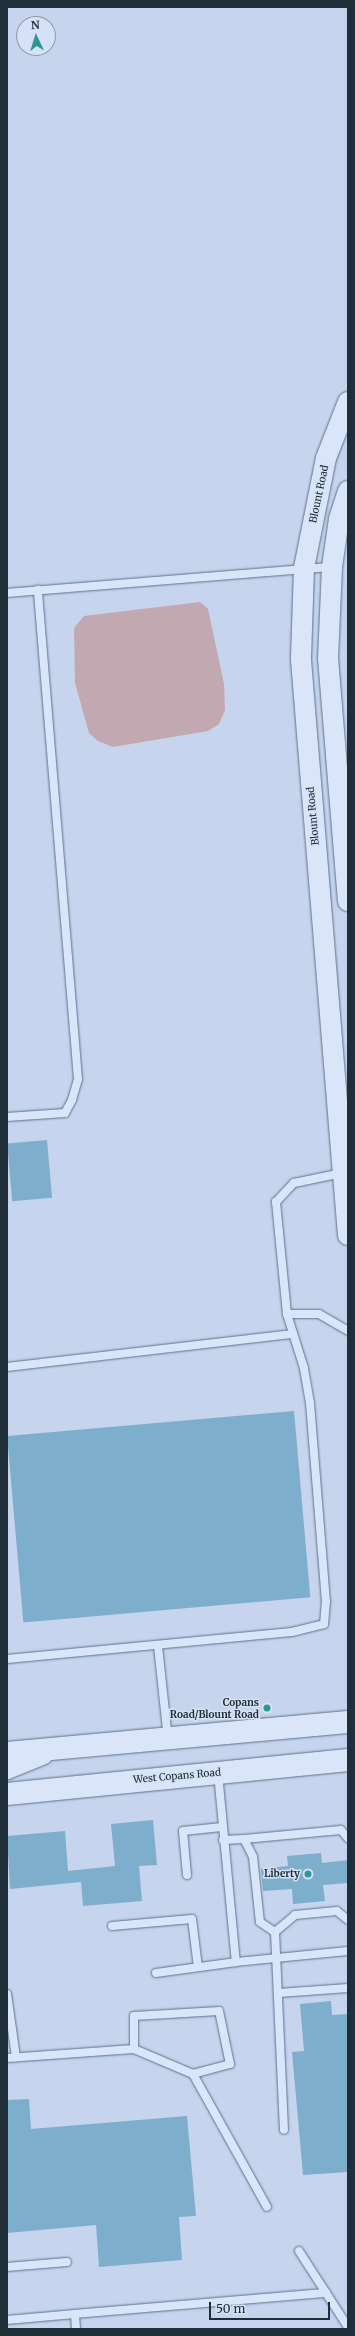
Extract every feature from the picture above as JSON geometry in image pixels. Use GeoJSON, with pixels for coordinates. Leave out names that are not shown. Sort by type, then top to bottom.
{"type":"FeatureCollection","features":[{"type":"Feature","properties":{"kind":"main road"},"geometry":{"type":"LineString","coordinates":[[7,1753],[348,1722]]}},
{"type":"Feature","properties":{"kind":"main road"},"geometry":{"type":"LineString","coordinates":[[7,1768],[14,1768],[56,1748]]}},
{"type":"Feature","properties":{"kind":"main road","name":"West Copans Road"},"geometry":{"type":"LineString","coordinates":[[7,1794],[348,1760]]}},
{"type":"Feature","properties":{"kind":"street","name":"Blount Road"},"geometry":{"type":"LineString","coordinates":[[348,402],[326,458],[304,568],[300,660],[348,1235]]}},
{"type":"Feature","properties":{"kind":"street"},"geometry":{"type":"LineString","coordinates":[[348,491],[339,519],[332,567],[328,658],[348,901]]}},
{"type":"Feature","properties":{"kind":"lane"},"geometry":{"type":"LineString","coordinates":[[7,593],[304,568],[332,567]]}},
{"type":"Feature","properties":{"kind":"lane"},"geometry":{"type":"LineString","coordinates":[[7,1117],[65,1113],[72,1100],[78,1079],[38,590]]}},
{"type":"Feature","properties":{"kind":"lane"},"geometry":{"type":"LineString","coordinates":[[7,1659],[158,1646],[292,1632],[324,1624],[326,1602],[310,1403],[304,1368],[287,1314],[276,1202],[294,1183],[343,1173]]}},
{"type":"Feature","properties":{"kind":"lane"},"geometry":{"type":"LineString","coordinates":[[287,1314],[319,1314],[348,1330]]}},
{"type":"Feature","properties":{"kind":"lane"},"geometry":{"type":"LineString","coordinates":[[7,1367],[293,1334]]}},
{"type":"Feature","properties":{"kind":"lane"},"geometry":{"type":"LineString","coordinates":[[158,1646],[168,1739]]}},
{"type":"Feature","properties":{"kind":"lane"},"geometry":{"type":"LineString","coordinates":[[218,1772],[223,1840],[236,1962]]}},
{"type":"Feature","properties":{"kind":"lane"},"geometry":{"type":"LineString","coordinates":[[187,1875],[182,1831],[222,1827]]}},
{"type":"Feature","properties":{"kind":"lane"},"geometry":{"type":"LineString","coordinates":[[223,1840],[342,1830],[348,1838]]}},
{"type":"Feature","properties":{"kind":"lane"},"geometry":{"type":"LineString","coordinates":[[244,1839],[253,1857],[260,1922],[275,1932]]}},
{"type":"Feature","properties":{"kind":"lane"},"geometry":{"type":"LineString","coordinates":[[284,2130],[279,1993],[275,1959],[275,1932],[295,1915],[337,1911],[348,1920]]}},
{"type":"Feature","properties":{"kind":"lane"},"geometry":{"type":"LineString","coordinates":[[112,1926],[192,1919],[198,1967]]}},
{"type":"Feature","properties":{"kind":"lane"},"geometry":{"type":"LineString","coordinates":[[156,1973],[236,1962],[348,1951]]}},
{"type":"Feature","properties":{"kind":"lane"},"geometry":{"type":"LineString","coordinates":[[279,1993],[348,1988]]}},
{"type":"Feature","properties":{"kind":"lane"},"geometry":{"type":"LineString","coordinates":[[7,1994],[16,2057]]}},
{"type":"Feature","properties":{"kind":"lane"},"geometry":{"type":"LineString","coordinates":[[134,2049],[134,2016],[219,2010],[230,2064],[193,2074]]}},
{"type":"Feature","properties":{"kind":"lane"},"geometry":{"type":"LineString","coordinates":[[7,2058],[134,2049],[193,2074],[267,2207]]}},
{"type":"Feature","properties":{"kind":"lane"},"geometry":{"type":"LineString","coordinates":[[299,2251],[347,2328]]}},
{"type":"Feature","properties":{"kind":"lane"},"geometry":{"type":"LineString","coordinates":[[7,2267],[67,2262]]}},
{"type":"Feature","properties":{"kind":"lane"},"geometry":{"type":"LineString","coordinates":[[7,2320],[326,2293]]}},
{"type":"Feature","properties":{"kind":"lane"},"geometry":{"type":"LineString","coordinates":[[75,2314],[76,2329]]}},
{"type":"Feature","properties":{"kind":"shaded area"},"geometry":{"type":"Polygon","coordinates":[[[200,602],[208,609],[224,684],[225,710],[219,724],[208,731],[113,747],[98,741],[89,733],[75,683],[74,628],[84,616],[200,602]]]}},
{"type":"Feature","properties":{"kind":"building"},"geometry":{"type":"Polygon","coordinates":[[[47,1140],[52,1198],[12,1201],[7,1143],[47,1140]]]}},
{"type":"Feature","properties":{"kind":"building"},"geometry":{"type":"Polygon","coordinates":[[[294,1411],[310,1597],[23,1622],[7,1436],[294,1411]]]}},
{"type":"Feature","properties":{"kind":"building"},"geometry":{"type":"Polygon","coordinates":[[[153,1820],[157,1865],[139,1866],[142,1901],[83,1906],[81,1882],[10,1889],[7,1836],[65,1831],[68,1871],[115,1866],[111,1824],[153,1820]]]}},
{"type":"Feature","properties":{"kind":"building"},"geometry":{"type":"Polygon","coordinates":[[[321,1853],[322,1863],[348,1860],[348,1883],[323,1885],[325,1901],[293,1904],[292,1889],[263,1891],[261,1869],[288,1866],[287,1856],[321,1853]]]}},
{"type":"Feature","properties":{"kind":"building"},"geometry":{"type":"Polygon","coordinates":[[[331,2001],[332,2015],[348,2014],[348,2172],[303,2175],[292,2052],[304,2051],[300,2004],[331,2001]]]}},
{"type":"Feature","properties":{"kind":"building"},"geometry":{"type":"Polygon","coordinates":[[[29,2099],[31,2129],[187,2116],[196,2216],[179,2217],[182,2260],[99,2267],[96,2225],[7,2233],[7,2100],[29,2099]]]}},
{"type":"Feature","properties":{"kind":"place","name":"Copans Road/Blount Road"},"geometry":{"type":"Point","coordinates":[267,1708]}},
{"type":"Feature","properties":{"kind":"place","name":"Liberty"},"geometry":{"type":"Point","coordinates":[308,1874]}}]}
